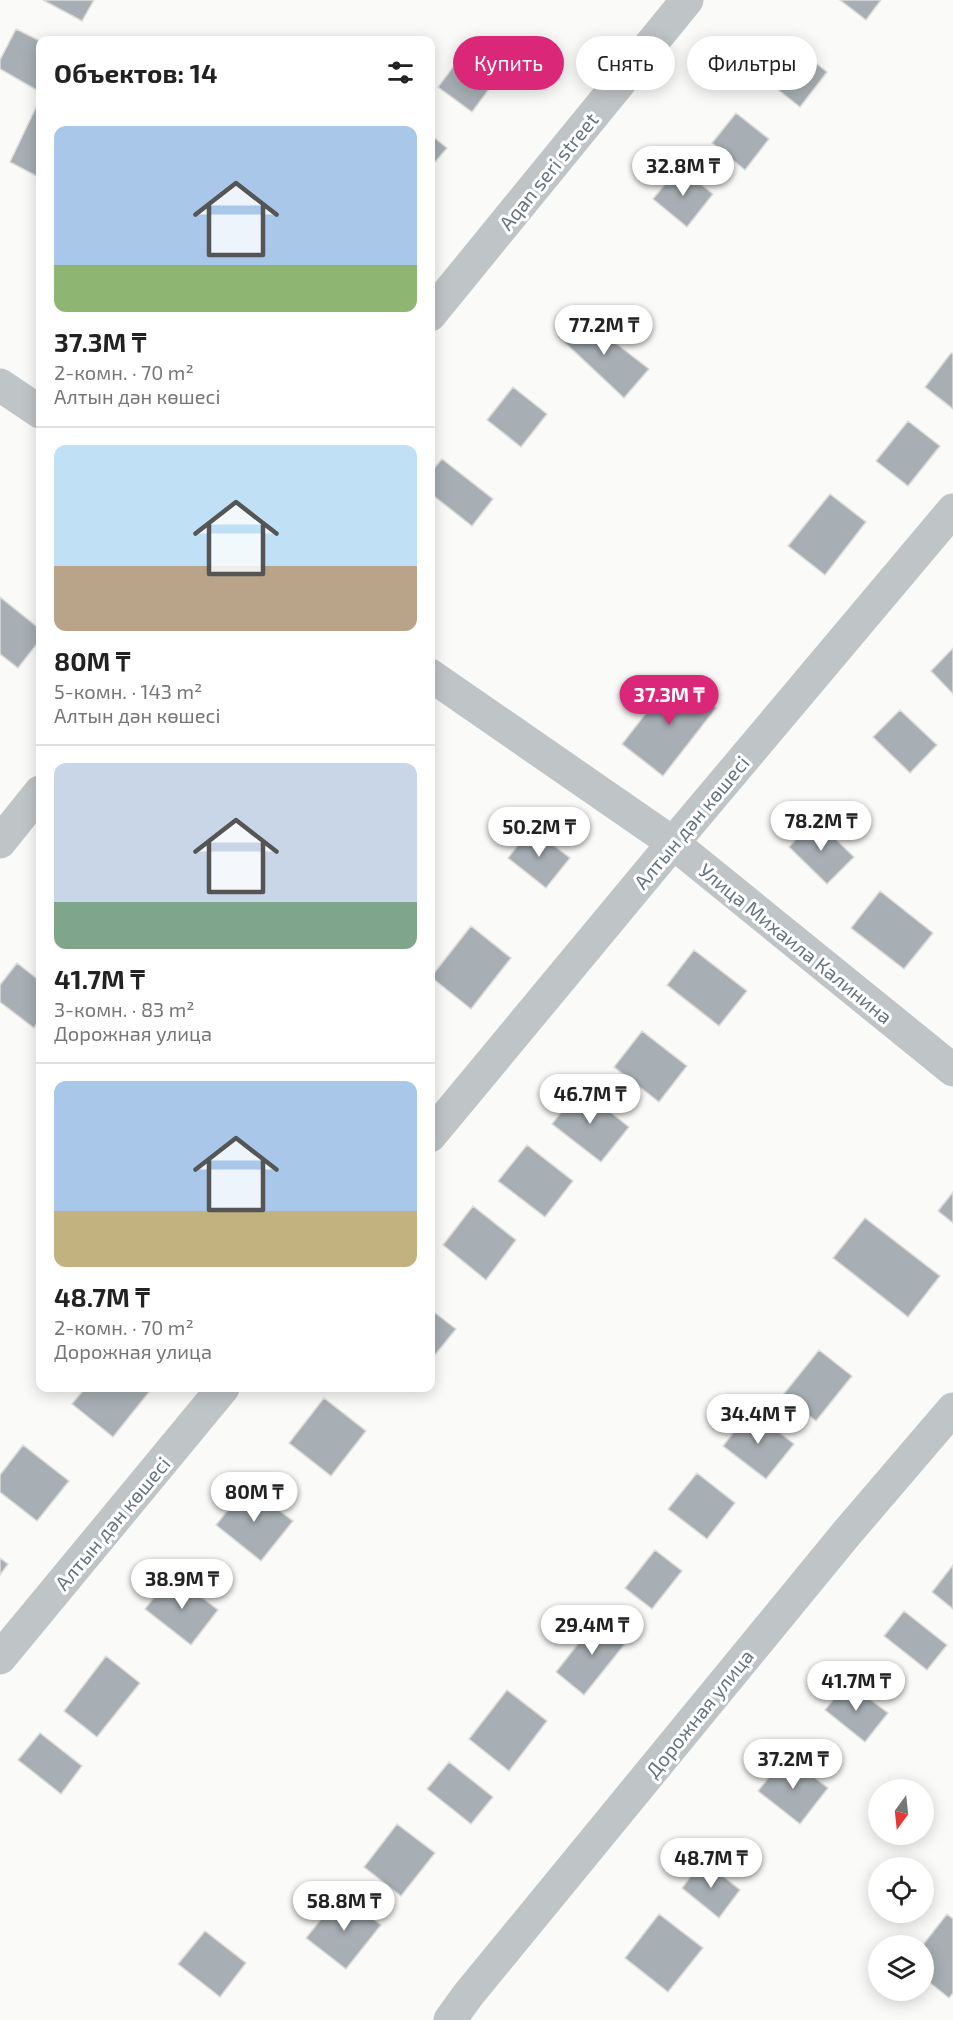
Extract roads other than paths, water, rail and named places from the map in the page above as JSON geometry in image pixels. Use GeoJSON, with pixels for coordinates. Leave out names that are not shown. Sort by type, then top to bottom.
{"type":"FeatureCollection","features":[{"type":"Feature","properties":{"kind":"street","name":"Aqan seri street"},"geometry":{"type":"LineString","coordinates":[[435,309],[687,0]]}},
{"type":"Feature","properties":{"kind":"street"},"geometry":{"type":"LineString","coordinates":[[0,385],[36,409]]}},
{"type":"Feature","properties":{"kind":"street","name":"Алтын дән көшесі"},"geometry":{"type":"LineString","coordinates":[[435,1130],[953,510]]}},
{"type":"Feature","properties":{"kind":"street","name":"Улица Михаила Калинина"},"geometry":{"type":"LineString","coordinates":[[435,678],[673,843],[953,1070]]}},
{"type":"Feature","properties":{"kind":"street"},"geometry":{"type":"LineString","coordinates":[[0,842],[36,797]]}},
{"type":"Feature","properties":{"kind":"street","name":"Алтын дән көшесі"},"geometry":{"type":"LineString","coordinates":[[0,1658],[220,1392]]}},
{"type":"Feature","properties":{"kind":"street","name":"Дорожная улица"},"geometry":{"type":"LineString","coordinates":[[450,2020],[475,1986],[846,1534],[953,1409]]}}]}
